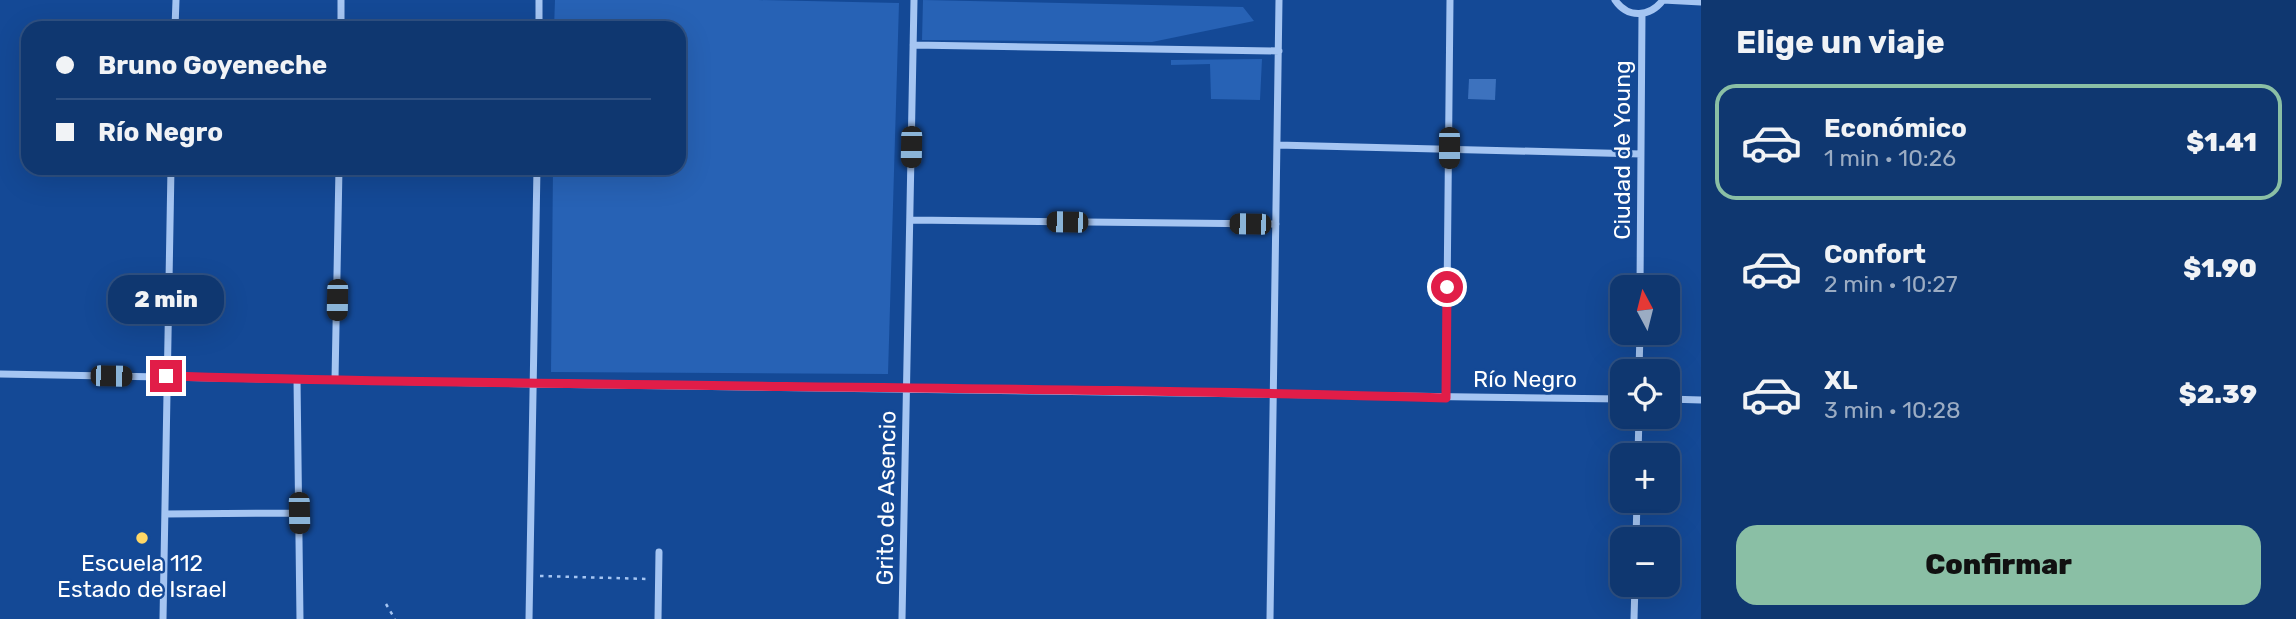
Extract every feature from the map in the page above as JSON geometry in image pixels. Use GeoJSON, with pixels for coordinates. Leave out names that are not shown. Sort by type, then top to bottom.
{"type":"FeatureCollection","features":[{"type":"Feature","properties":{"kind":"street"},"geometry":{"type":"LineString","coordinates":[[175,21],[176,0]]}},
{"type":"Feature","properties":{"kind":"street"},"geometry":{"type":"LineString","coordinates":[[341,0],[341,21]]}},
{"type":"Feature","properties":{"kind":"street"},"geometry":{"type":"LineString","coordinates":[[539,0],[539,21]]}},
{"type":"Feature","properties":{"kind":"street","name":"Grito de Asencio"},"geometry":{"type":"LineString","coordinates":[[902,619],[914,0]]}},
{"type":"Feature","properties":{"kind":"street"},"geometry":{"type":"LineString","coordinates":[[1270,619],[1279,0]]}},
{"type":"Feature","properties":{"kind":"street"},"geometry":{"type":"LineString","coordinates":[[1446,398],[1450,0]]}},
{"type":"Feature","properties":{"kind":"street"},"geometry":{"type":"LineString","coordinates":[[1615,0],[1625,11],[1642,14],[1650,12],[1663,0],[1701,2]]}},
{"type":"Feature","properties":{"kind":"street","name":"Ciudad de Young"},"geometry":{"type":"LineString","coordinates":[[1640,275],[1642,14]]}},
{"type":"Feature","properties":{"kind":"street"},"geometry":{"type":"LineString","coordinates":[[913,45],[1279,51]]}},
{"type":"Feature","properties":{"kind":"street"},"geometry":{"type":"LineString","coordinates":[[1277,145],[1641,154]]}},
{"type":"Feature","properties":{"kind":"street"},"geometry":{"type":"LineString","coordinates":[[163,619],[172,175]]}},
{"type":"Feature","properties":{"kind":"street"},"geometry":{"type":"LineString","coordinates":[[335,380],[339,175]]}},
{"type":"Feature","properties":{"kind":"street"},"geometry":{"type":"LineString","coordinates":[[529,619],[537,175]]}},
{"type":"Feature","properties":{"kind":"street"},"geometry":{"type":"LineString","coordinates":[[910,220],[1276,224]]}},
{"type":"Feature","properties":{"kind":"street","name":"Río Negro"},"geometry":{"type":"LineString","coordinates":[[0,374],[1610,399]]}},
{"type":"Feature","properties":{"kind":"street"},"geometry":{"type":"LineString","coordinates":[[297,379],[300,619]]}},
{"type":"Feature","properties":{"kind":"street"},"geometry":{"type":"LineString","coordinates":[[1680,399],[1701,400]]}},
{"type":"Feature","properties":{"kind":"street"},"geometry":{"type":"LineString","coordinates":[[165,514],[299,513]]}},
{"type":"Feature","properties":{"kind":"street"},"geometry":{"type":"LineString","coordinates":[[658,619],[659,552]]}},
{"type":"Feature","properties":{"kind":"street"},"geometry":{"type":"LineString","coordinates":[[1634,619],[1635,597]]}},
{"type":"Feature","properties":{"kind":"path"},"geometry":{"type":"LineString","coordinates":[[530,576],[659,579]]}},
{"type":"Feature","properties":{"kind":"path"},"geometry":{"type":"LineString","coordinates":[[386,604],[396,619]]}},
{"type":"Feature","properties":{"kind":"shaded area"},"geometry":{"type":"Polygon","coordinates":[[[555,0],[899,3],[888,374],[551,372],[553,175],[686,175],[686,21],[554,21],[555,0]]]}},
{"type":"Feature","properties":{"kind":"shaded area"},"geometry":{"type":"Polygon","coordinates":[[[923,0],[1243,7],[1254,21],[1152,42],[922,40],[923,0]]]}},
{"type":"Feature","properties":{"kind":"shaded area"},"geometry":{"type":"Polygon","coordinates":[[[1262,59],[1260,100],[1211,99],[1210,64],[1171,65],[1171,60],[1262,59]]]}},
{"type":"Feature","properties":{"kind":"building"},"geometry":{"type":"Polygon","coordinates":[[[1469,79],[1496,79],[1495,100],[1468,99],[1469,79]]]}},
{"type":"Feature","properties":{"kind":"place","name":"Escuela 112 Estado de Israel"},"geometry":{"type":"Point","coordinates":[142,538]}},
{"type":"Feature","properties":{"kind":"route"},"geometry":{"type":"LineString","coordinates":[[166,376],[1446,398],[1447,287]]}}]}
